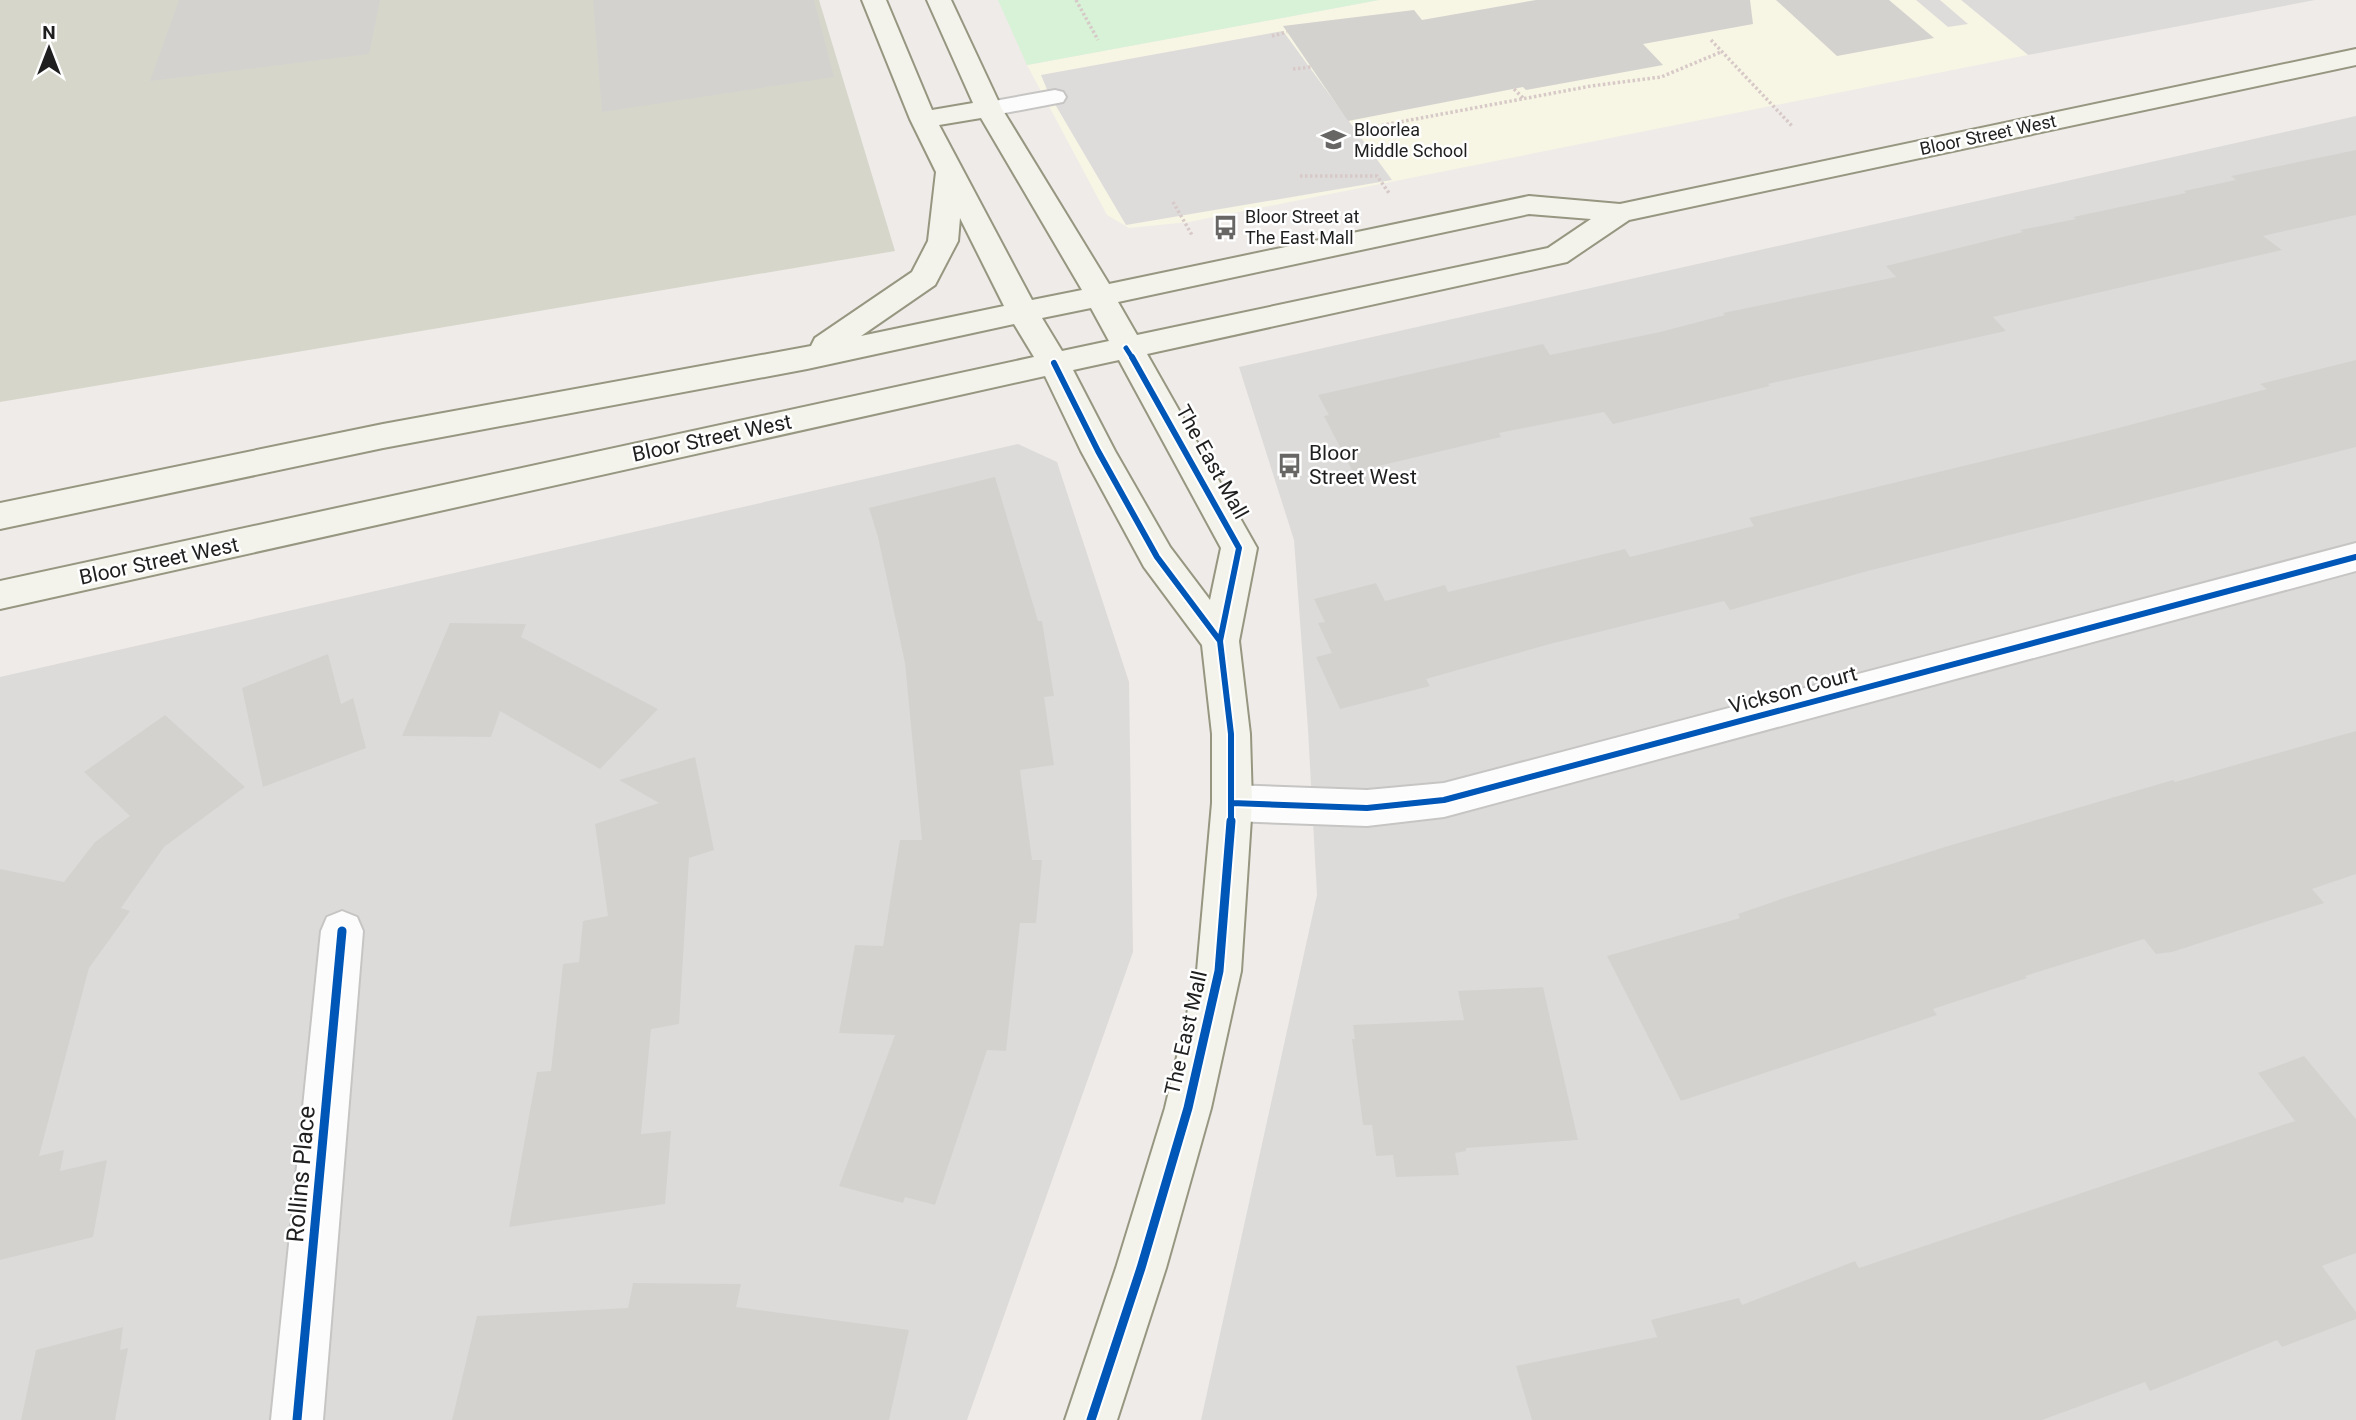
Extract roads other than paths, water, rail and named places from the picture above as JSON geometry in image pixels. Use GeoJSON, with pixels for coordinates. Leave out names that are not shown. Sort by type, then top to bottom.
{"type":"FeatureCollection","features":[{"type":"Feature","properties":{"kind":"main road","name":"The East Mall"},"geometry":{"type":"LineString","coordinates":[[874,0],[922,119],[1023,313],[1054,363],[1157,556],[1220,641]]}},
{"type":"Feature","properties":{"kind":"main road","name":"The East Mall"},"geometry":{"type":"LineString","coordinates":[[939,0],[989,109],[1079,258],[1126,348],[1151,387],[1239,548],[1220,641],[1231,734],[1232,803],[1219,971],[1188,1108],[1141,1268],[1091,1420]]}},
{"type":"Feature","properties":{"kind":"main road","name":"Bloor Street West"},"geometry":{"type":"LineString","coordinates":[[0,516],[383,436],[807,358],[1529,205],[1620,213],[2356,57]]}},
{"type":"Feature","properties":{"kind":"main road"},"geometry":{"type":"LineString","coordinates":[[922,119],[989,109]]}},
{"type":"Feature","properties":{"kind":"main road"},"geometry":{"type":"LineString","coordinates":[[807,358],[877,313],[924,278],[943,241],[950,172]]}},
{"type":"Feature","properties":{"kind":"main road","name":"Bloor Street West"},"geometry":{"type":"LineString","coordinates":[[0,595],[1557,255],[1620,213]]}},
{"type":"Feature","properties":{"kind":"street","name":"Vickson Court"},"geometry":{"type":"LineString","coordinates":[[1232,803],[1367,808],[1444,800],[2356,556]]}},
{"type":"Feature","properties":{"kind":"street","name":"Rollins Place"},"geometry":{"type":"LineString","coordinates":[[297,1420],[342,931]]}},
{"type":"Feature","properties":{"kind":"lane"},"geometry":{"type":"LineString","coordinates":[[989,109],[1055,97]]}},
{"type":"Feature","properties":{"kind":"place","name":"Bloorlea Middle School"},"geometry":{"type":"Point","coordinates":[1334,140]}},
{"type":"Feature","properties":{"kind":"place","name":"Bloor Street at The East Mall"},"geometry":{"type":"Point","coordinates":[1225,227]}},
{"type":"Feature","properties":{"kind":"place","name":"Bloor Street West"},"geometry":{"type":"Point","coordinates":[1289,465]}}]}
